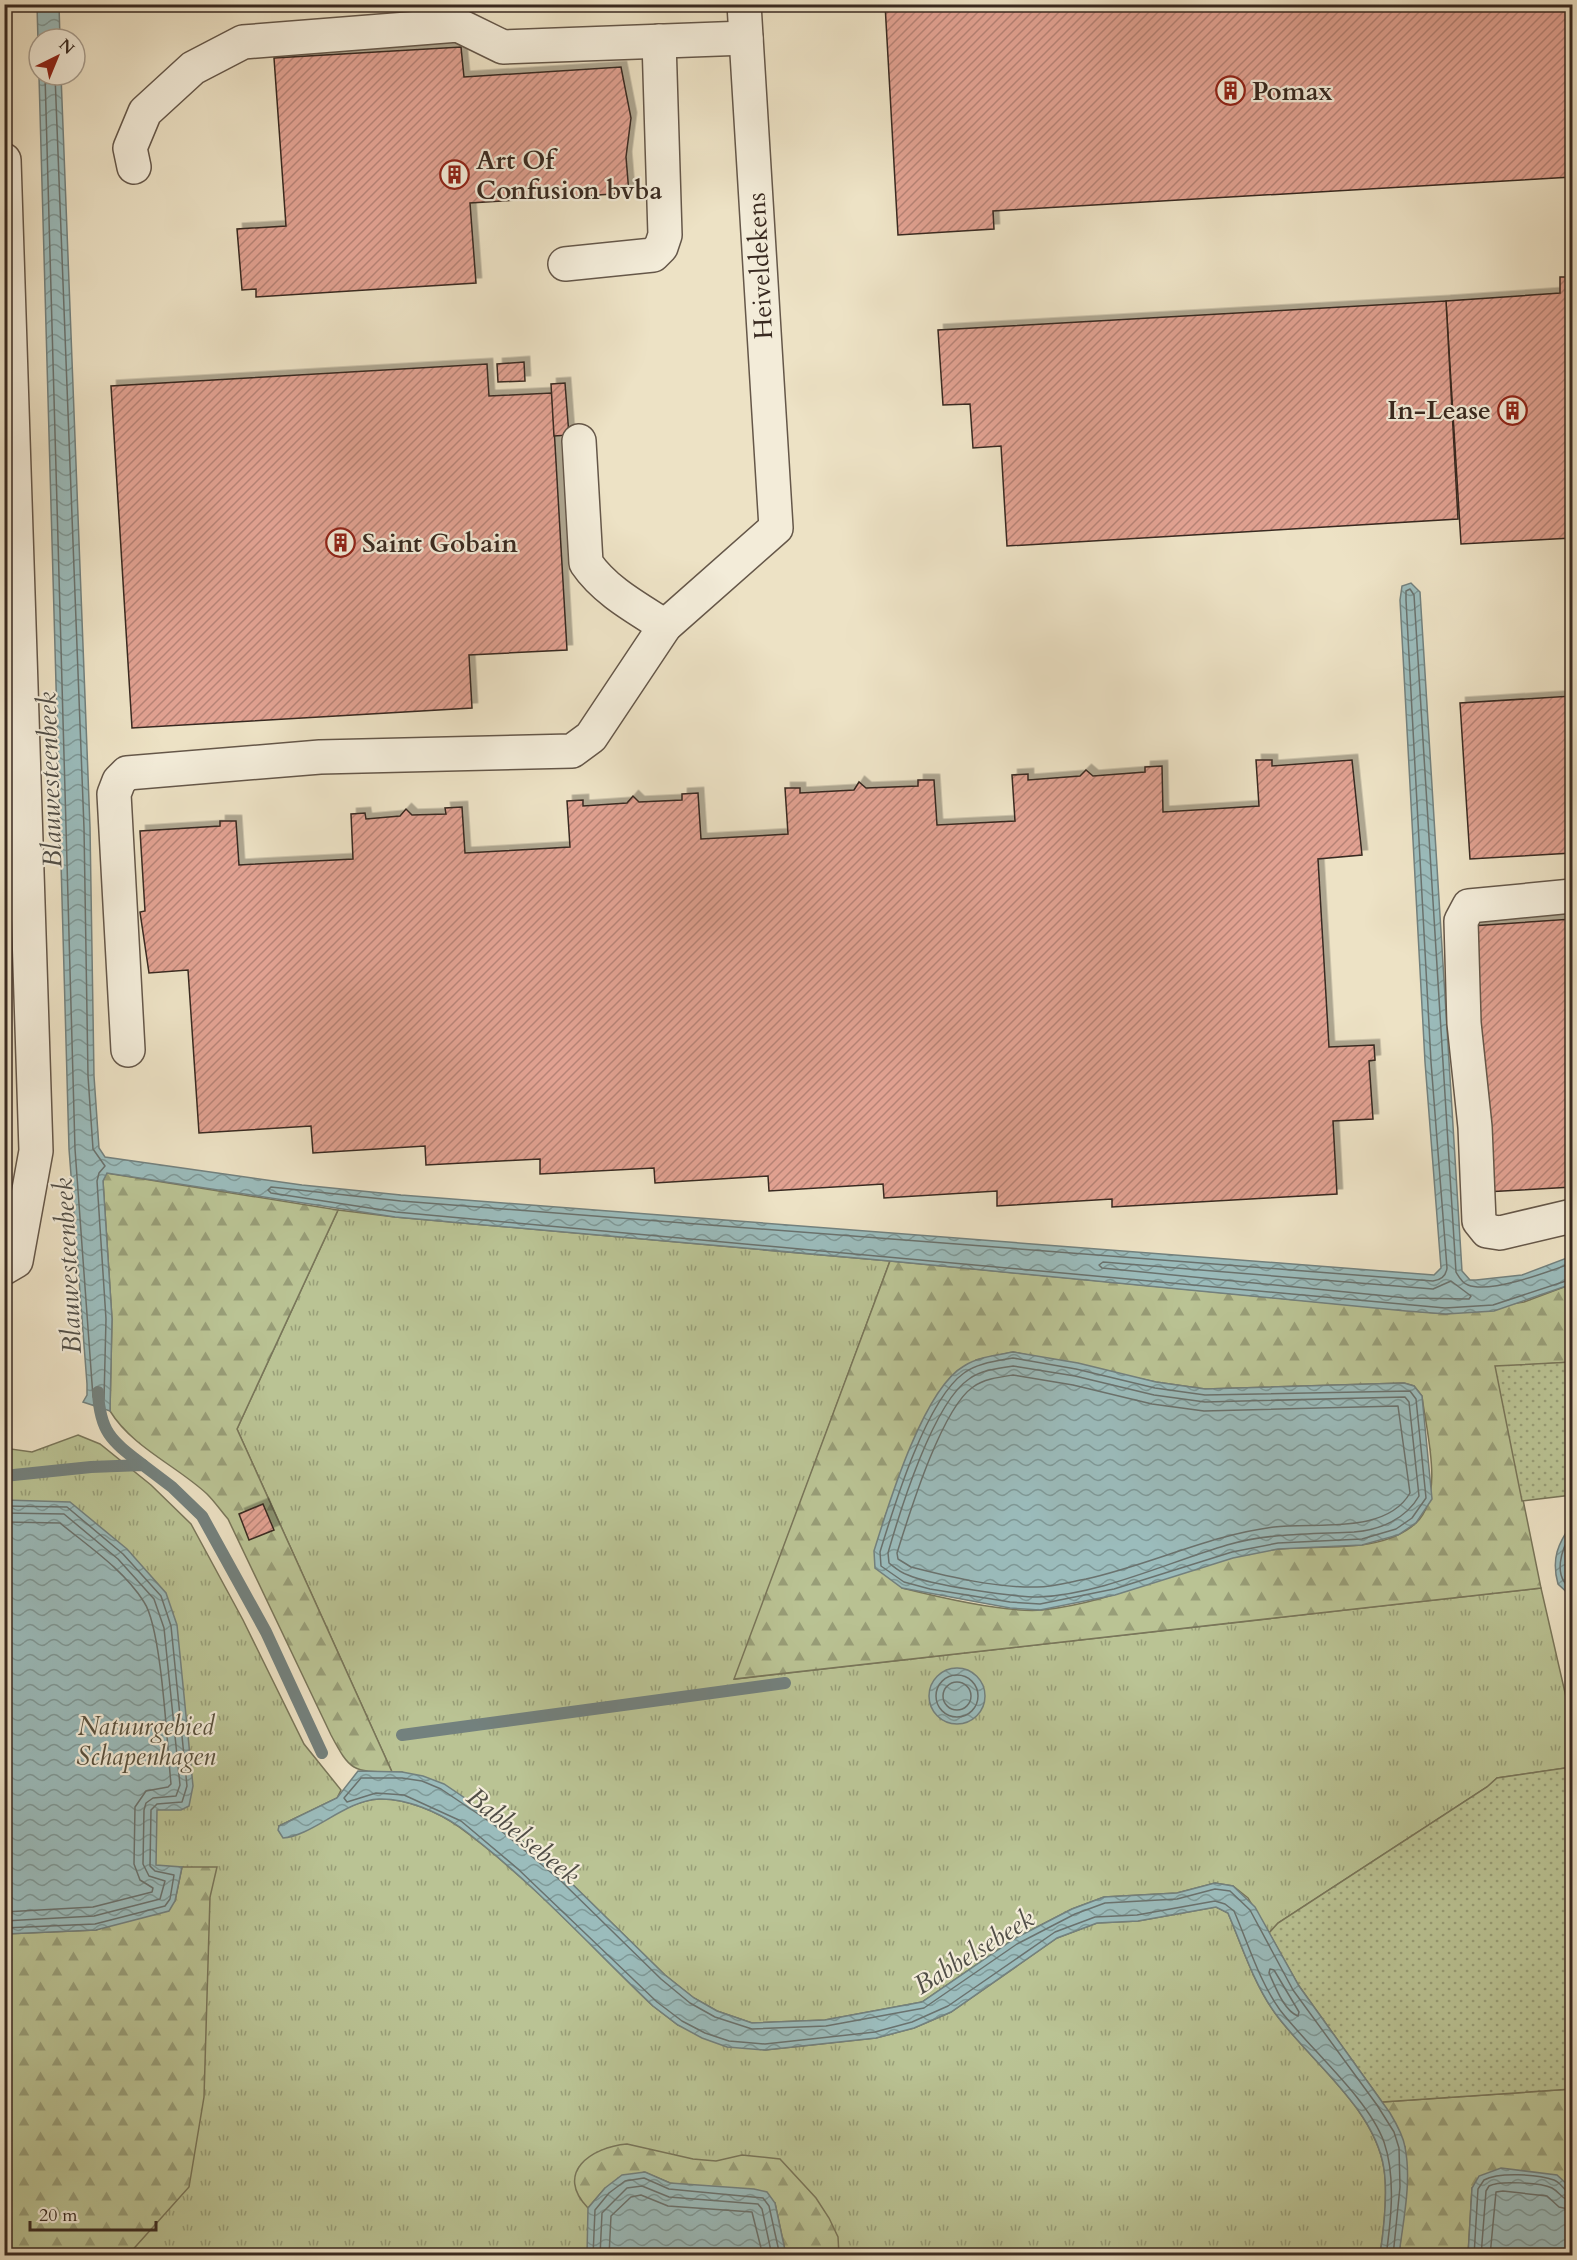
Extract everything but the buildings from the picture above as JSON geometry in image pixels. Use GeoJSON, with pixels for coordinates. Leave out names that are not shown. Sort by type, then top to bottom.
{"type":"FeatureCollection","features":[{"type":"Feature","properties":{"kind":"street","name":"Heiveldekens"},"geometry":{"type":"LineString","coordinates":[[665,626],[776,528],[744,4]]}},
{"type":"Feature","properties":{"kind":"street"},"geometry":{"type":"LineString","coordinates":[[134,167],[130,148],[145,112],[193,68],[243,42],[458,25],[503,47],[746,38]]}},
{"type":"Feature","properties":{"kind":"street"},"geometry":{"type":"LineString","coordinates":[[565,264],[653,255],[661,247],[665,235],[659,41]]}},
{"type":"Feature","properties":{"kind":"street"},"geometry":{"type":"LineString","coordinates":[[4,160],[36,1151],[16,1262],[4,1269]]}},
{"type":"Feature","properties":{"kind":"street"},"geometry":{"type":"LineString","coordinates":[[128,1050],[114,794],[119,781],[127,773],[320,758],[572,751],[591,737],[665,626],[621,598],[595,576],[586,563],[579,441]]}},
{"type":"Feature","properties":{"kind":"street"},"geometry":{"type":"LineString","coordinates":[[1572,896],[1469,906],[1461,921],[1464,1023],[1475,1126],[1479,1221],[1487,1231],[1500,1233],[1572,1216]]}},
{"type":"Feature","properties":{"kind":"green space"},"geometry":{"type":"Polygon","coordinates":[[[106,1173],[338,1210],[237,1429],[392,1772],[361,1770],[348,1763],[331,1735],[228,1519],[207,1494],[142,1446],[119,1424],[110,1411],[112,1319],[103,1181],[106,1173]]]}},
{"type":"Feature","properties":{"kind":"green space"},"geometry":{"type":"Polygon","coordinates":[[[338,1210],[890,1261],[735,1679],[1541,1588],[1572,1723],[1572,1767],[1497,1778],[1487,1787],[1278,1923],[1269,1933],[1248,1898],[1233,1886],[1215,1883],[1177,1893],[1104,1897],[1072,1909],[1014,1939],[922,2002],[825,2020],[752,2023],[717,2011],[694,1998],[665,1975],[564,1876],[496,1819],[402,1772],[392,1772],[237,1429],[338,1210]]]}},
{"type":"Feature","properties":{"kind":"green space"},"geometry":{"type":"Polygon","coordinates":[[[890,1261],[1446,1314],[1524,1302],[1572,1284],[1572,1362],[1496,1367],[1541,1588],[734,1679],[890,1261]],[[1013,1352],[976,1360],[933,1402],[915,1438],[883,1522],[902,1588],[992,1607],[1042,1610],[1102,1598],[1190,1569],[1250,1553],[1280,1549],[1351,1546],[1386,1540],[1416,1523],[1425,1511],[1432,1480],[1430,1444],[1422,1396],[1414,1386],[1404,1383],[1205,1389],[1156,1382],[1013,1352]]]}},
{"type":"Feature","properties":{"kind":"green space"},"geometry":{"type":"Polygon","coordinates":[[[1572,1362],[1572,1495],[1522,1501],[1495,1366],[1572,1362]]]}},
{"type":"Feature","properties":{"kind":"green space","name":"Natuurgebied Schapenhagen"},"geometry":{"type":"Polygon","coordinates":[[[78,1435],[100,1444],[151,1485],[191,1524],[243,1620],[304,1744],[341,1790],[337,1798],[279,1826],[291,1836],[335,1813],[369,1800],[389,1799],[411,1803],[432,1811],[459,1827],[510,1867],[653,2006],[678,2025],[765,2050],[876,2038],[914,2028],[951,2012],[1057,1938],[1097,1923],[1138,1921],[1216,1907],[1228,1913],[1255,1977],[1275,2013],[1355,2105],[1378,2147],[1384,2169],[1386,2190],[1380,2255],[5,2255],[4,1448],[32,1452],[78,1435]]]}},
{"type":"Feature","properties":{"kind":"green space"},"geometry":{"type":"Polygon","coordinates":[[[1572,1767],[1572,2089],[1382,2102],[1299,1986],[1269,1933],[1278,1923],[1487,1787],[1497,1778],[1572,1767]]]}},
{"type":"Feature","properties":{"kind":"green space"},"geometry":{"type":"Polygon","coordinates":[[[182,1867],[217,1867],[210,1897],[204,2097],[189,2187],[128,2255],[5,2255],[4,1934],[96,1930],[175,1901],[182,1867]]]}},
{"type":"Feature","properties":{"kind":"green space"},"geometry":{"type":"Polygon","coordinates":[[[1572,2089],[1572,2191],[1571,2188],[1472,2188],[1468,2255],[1399,2255],[1406,2188],[1405,2147],[1382,2102],[1572,2089]]]}},
{"type":"Feature","properties":{"kind":"green space"},"geometry":{"type":"Polygon","coordinates":[[[627,2144],[693,2159],[716,2161],[742,2155],[780,2159],[816,2198],[829,2218],[838,2237],[839,2255],[786,2255],[775,2203],[670,2183],[644,2172],[605,2188],[588,2208],[578,2195],[575,2184],[576,2173],[581,2164],[601,2150],[627,2144]]]}},
{"type":"Feature","properties":{"kind":"water"},"geometry":{"type":"Polygon","coordinates":[[[37,5],[59,5],[60,27],[38,27],[37,5]]]}},
{"type":"Feature","properties":{"kind":"water"},"geometry":{"type":"Polygon","coordinates":[[[39,87],[61,87],[90,827],[94,1076],[99,1148],[105,1157],[302,1185],[401,1195],[1434,1275],[1441,1268],[1425,1062],[1400,600],[1402,586],[1411,583],[1420,592],[1462,1271],[1470,1280],[1522,1275],[1572,1256],[1572,1284],[1494,1311],[1446,1314],[1406,1311],[890,1261],[395,1217],[107,1173],[103,1181],[112,1319],[110,1411],[83,1402],[87,1395],[87,1384],[69,1149],[39,87]]]}},
{"type":"Feature","properties":{"kind":"water"},"geometry":{"type":"Polygon","coordinates":[[[1013,1352],[1078,1363],[1156,1382],[1205,1389],[1404,1383],[1414,1386],[1422,1396],[1432,1499],[1416,1523],[1398,1535],[1362,1545],[1278,1549],[1233,1558],[1115,1595],[1040,1610],[1010,1608],[902,1588],[875,1568],[874,1551],[888,1506],[921,1423],[949,1379],[964,1366],[981,1358],[1013,1352]]]}},
{"type":"Feature","properties":{"kind":"water"},"geometry":{"type":"Polygon","coordinates":[[[5,1500],[70,1502],[127,1549],[166,1593],[177,1625],[193,1786],[189,1806],[181,1810],[157,1810],[156,1865],[182,1867],[175,1901],[169,1911],[96,1930],[5,1934],[5,1500]]]}},
{"type":"Feature","properties":{"kind":"water"},"geometry":{"type":"Polygon","coordinates":[[[1572,1524],[1572,1597],[1558,1584],[1555,1567],[1557,1552],[1572,1524]]]}},
{"type":"Feature","properties":{"kind":"water"},"geometry":{"type":"Polygon","coordinates":[[[957,1668],[972,1673],[980,1681],[985,1696],[980,1711],[972,1719],[957,1724],[942,1719],[934,1711],[929,1696],[934,1681],[942,1673],[957,1668]]]}},
{"type":"Feature","properties":{"kind":"water"},"geometry":{"type":"Polygon","coordinates":[[[358,1771],[402,1772],[423,1776],[444,1784],[496,1819],[564,1876],[665,1975],[694,1998],[717,2011],[752,2023],[825,2020],[922,2002],[1014,1939],[1072,1909],[1104,1897],[1177,1893],[1215,1883],[1233,1886],[1255,1907],[1299,1986],[1399,2129],[1405,2147],[1408,2174],[1399,2255],[1380,2255],[1385,2212],[1385,2179],[1378,2147],[1368,2126],[1355,2105],[1275,2013],[1255,1977],[1228,1913],[1216,1907],[1138,1921],[1097,1923],[1057,1938],[951,2012],[914,2028],[876,2038],[765,2050],[727,2047],[702,2038],[678,2025],[653,2006],[511,1868],[460,1827],[432,1811],[411,1803],[389,1799],[367,1801],[354,1805],[306,1831],[283,1838],[278,1830],[279,1826],[337,1798],[358,1771]]]}},
{"type":"Feature","properties":{"kind":"water"},"geometry":{"type":"Polygon","coordinates":[[[1501,2168],[1557,2175],[1571,2188],[1572,2255],[1468,2255],[1472,2188],[1479,2176],[1501,2168]]]}},
{"type":"Feature","properties":{"kind":"water"},"geometry":{"type":"Polygon","coordinates":[[[645,2172],[670,2183],[767,2192],[775,2203],[786,2255],[587,2255],[588,2208],[605,2188],[622,2175],[645,2172]]]}},
{"type":"Feature","properties":{"kind":"waterway","name":"Blauwesteenbeek"},"geometry":{"type":"LineString","coordinates":[[98,1392],[105,1427],[116,1442],[143,1465]]}},
{"type":"Feature","properties":{"kind":"waterway","name":"Babbelsebeek"},"geometry":{"type":"LineString","coordinates":[[4,1476],[91,1467],[143,1465],[172,1487],[202,1516],[266,1632],[322,1753]]}},
{"type":"Feature","properties":{"kind":"waterway"},"geometry":{"type":"LineString","coordinates":[[402,1735],[785,1683]]}},
{"type":"Feature","properties":{"kind":"place","name":"Pomax"},"geometry":{"type":"Point","coordinates":[1231,91]}},
{"type":"Feature","properties":{"kind":"place","name":"Art Of Confusion bvba"},"geometry":{"type":"Point","coordinates":[455,175]}},
{"type":"Feature","properties":{"kind":"place","name":"In-Lease"},"geometry":{"type":"Point","coordinates":[1512,410]}},
{"type":"Feature","properties":{"kind":"place","name":"Saint Gobain"},"geometry":{"type":"Point","coordinates":[341,543]}}]}
